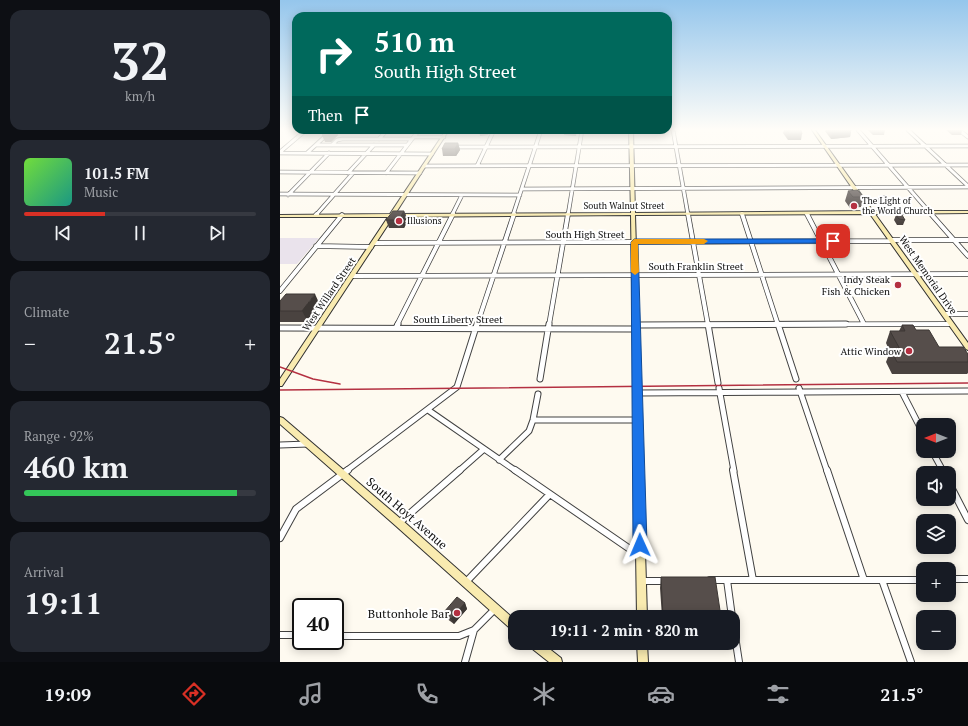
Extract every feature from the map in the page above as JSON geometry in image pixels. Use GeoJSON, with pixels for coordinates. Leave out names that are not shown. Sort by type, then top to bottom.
{"type":"FeatureCollection","features":[{"type":"Feature","properties":{"kind":"main road","name":"West Willard Street"},"geometry":{"type":"LineString","coordinates":[[280,384],[427,161]]}},
{"type":"Feature","properties":{"kind":"main road"},"geometry":{"type":"LineString","coordinates":[[633,161],[642,610]]}},
{"type":"Feature","properties":{"kind":"main road","name":"West Memorial Drive"},"geometry":{"type":"LineString","coordinates":[[835,161],[968,348]]}},
{"type":"Feature","properties":{"kind":"main road","name":"South Walnut Street"},"geometry":{"type":"LineString","coordinates":[[280,216],[968,212]]}},
{"type":"Feature","properties":{"kind":"main road","name":"South Hoyt Avenue"},"geometry":{"type":"LineString","coordinates":[[280,420],[399,523],[508,621]]}},
{"type":"Feature","properties":{"kind":"main road"},"geometry":{"type":"LineString","coordinates":[[542,650],[557,662]]}},
{"type":"Feature","properties":{"kind":"main road"},"geometry":{"type":"LineString","coordinates":[[642,650],[642,662]]}},
{"type":"Feature","properties":{"kind":"street"},"geometry":{"type":"LineString","coordinates":[[288,194],[322,161]]}},
{"type":"Feature","properties":{"kind":"street"},"geometry":{"type":"LineString","coordinates":[[316,215],[360,161]]}},
{"type":"Feature","properties":{"kind":"street"},"geometry":{"type":"LineString","coordinates":[[386,173],[395,161]]}},
{"type":"Feature","properties":{"kind":"street"},"geometry":{"type":"LineString","coordinates":[[477,166],[479,161]]}},
{"type":"Feature","properties":{"kind":"street"},"geometry":{"type":"LineString","coordinates":[[280,538],[296,509],[457,387],[531,161]]}},
{"type":"Feature","properties":{"kind":"street"},"geometry":{"type":"LineString","coordinates":[[540,379],[577,161]]}},
{"type":"Feature","properties":{"kind":"street"},"geometry":{"type":"LineString","coordinates":[[678,161],[753,580]]}},
{"type":"Feature","properties":{"kind":"street"},"geometry":{"type":"LineString","coordinates":[[884,161],[968,256]]}},
{"type":"Feature","properties":{"kind":"street"},"geometry":{"type":"LineString","coordinates":[[941,161],[968,186]]}},
{"type":"Feature","properties":{"kind":"street"},"geometry":{"type":"LineString","coordinates":[[424,166],[968,165]]}},
{"type":"Feature","properties":{"kind":"street"},"geometry":{"type":"LineString","coordinates":[[280,172],[420,173]]}},
{"type":"Feature","properties":{"kind":"street"},"geometry":{"type":"LineString","coordinates":[[522,189],[968,186]]}},
{"type":"Feature","properties":{"kind":"street"},"geometry":{"type":"LineString","coordinates":[[280,194],[520,195]]}},
{"type":"Feature","properties":{"kind":"street"},"geometry":{"type":"LineString","coordinates":[[396,328],[462,195]]}},
{"type":"Feature","properties":{"kind":"street"},"geometry":{"type":"LineString","coordinates":[[742,214],[796,379]]}},
{"type":"Feature","properties":{"kind":"street"},"geometry":{"type":"LineString","coordinates":[[807,214],[864,324]]}},
{"type":"Feature","properties":{"kind":"street"},"geometry":{"type":"LineString","coordinates":[[280,291],[342,215]]}},
{"type":"Feature","properties":{"kind":"street","name":"South High Street"},"geometry":{"type":"LineString","coordinates":[[316,246],[505,242],[968,240]]}},
{"type":"Feature","properties":{"kind":"street","name":"South Franklin Street"},"geometry":{"type":"LineString","coordinates":[[352,276],[968,274]]}},
{"type":"Feature","properties":{"kind":"street"},"geometry":{"type":"LineString","coordinates":[[944,314],[968,314]]}},
{"type":"Feature","properties":{"kind":"street","name":"South Liberty Street"},"geometry":{"type":"LineString","coordinates":[[280,328],[548,328],[779,324],[951,324]]}},
{"type":"Feature","properties":{"kind":"street"},"geometry":{"type":"LineString","coordinates":[[637,393],[719,388],[902,392],[968,391]]}},
{"type":"Feature","properties":{"kind":"street"},"geometry":{"type":"LineString","coordinates":[[800,390],[864,580]]}},
{"type":"Feature","properties":{"kind":"street"},"geometry":{"type":"LineString","coordinates":[[902,392],[916,419]]}},
{"type":"Feature","properties":{"kind":"street"},"geometry":{"type":"LineString","coordinates":[[499,460],[526,434],[533,420],[538,394]]}},
{"type":"Feature","properties":{"kind":"street"},"geometry":{"type":"LineString","coordinates":[[428,410],[549,495],[640,556]]}},
{"type":"Feature","properties":{"kind":"street"},"geometry":{"type":"LineString","coordinates":[[533,420],[638,420]]}},
{"type":"Feature","properties":{"kind":"street"},"geometry":{"type":"LineString","coordinates":[[280,445],[309,444]]}},
{"type":"Feature","properties":{"kind":"street"},"geometry":{"type":"LineString","coordinates":[[399,523],[484,449]]}},
{"type":"Feature","properties":{"kind":"street"},"geometry":{"type":"LineString","coordinates":[[465,583],[549,495]]}},
{"type":"Feature","properties":{"kind":"street"},"geometry":{"type":"LineString","coordinates":[[956,497],[968,520]]}},
{"type":"Feature","properties":{"kind":"street"},"geometry":{"type":"LineString","coordinates":[[956,579],[968,579]]}},
{"type":"Feature","properties":{"kind":"street"},"geometry":{"type":"LineString","coordinates":[[704,580],[916,580]]}},
{"type":"Feature","properties":{"kind":"street"},"geometry":{"type":"LineString","coordinates":[[727,580],[731,610]]}},
{"type":"Feature","properties":{"kind":"street"},"geometry":{"type":"LineString","coordinates":[[882,580],[911,662]]}},
{"type":"Feature","properties":{"kind":"street"},"geometry":{"type":"LineString","coordinates":[[641,581],[672,581]]}},
{"type":"Feature","properties":{"kind":"street"},"geometry":{"type":"LineString","coordinates":[[344,636],[459,636],[474,630],[494,610]]}},
{"type":"Feature","properties":{"kind":"street"},"geometry":{"type":"LineString","coordinates":[[465,662],[474,630]]}},
{"type":"Feature","properties":{"kind":"street"},"geometry":{"type":"LineString","coordinates":[[280,635],[292,635]]}},
{"type":"Feature","properties":{"kind":"street"},"geometry":{"type":"LineString","coordinates":[[737,650],[739,662]]}},
{"type":"Feature","properties":{"kind":"shaded area"},"geometry":{"type":"Polygon","coordinates":[[[280,238],[319,238],[297,264],[280,264],[280,238]]]}},
{"type":"Feature","properties":{"kind":"building"},"geometry":{"type":"Polygon","coordinates":[[[857,190],[864,197],[853,197],[848,191],[857,190]]]}},
{"type":"Feature","properties":{"kind":"building"},"geometry":{"type":"Polygon","coordinates":[[[879,196],[886,196],[890,201],[883,201],[879,196]]]}},
{"type":"Feature","properties":{"kind":"building"},"geometry":{"type":"Polygon","coordinates":[[[393,211],[404,211],[401,216],[404,216],[401,220],[386,220],[393,211]]]}},
{"type":"Feature","properties":{"kind":"building"},"geometry":{"type":"Polygon","coordinates":[[[896,215],[902,215],[905,220],[899,219],[896,215]]]}},
{"type":"Feature","properties":{"kind":"building"},"geometry":{"type":"Polygon","coordinates":[[[286,294],[315,294],[302,311],[280,311],[280,301],[286,294]]]}},
{"type":"Feature","properties":{"kind":"building"},"geometry":{"type":"Polygon","coordinates":[[[902,325],[913,325],[916,330],[929,330],[939,347],[963,347],[968,354],[968,362],[897,362],[891,350],[901,351],[890,331],[905,331],[902,325]]]}},
{"type":"Feature","properties":{"kind":"building"},"geometry":{"type":"Polygon","coordinates":[[[661,577],[715,577],[720,610],[663,610],[661,577]]]}},
{"type":"Feature","properties":{"kind":"building"},"geometry":{"type":"Polygon","coordinates":[[[457,597],[465,603],[451,619],[444,612],[457,597]]]}},
{"type":"Feature","properties":{"kind":"railway"},"geometry":{"type":"LineString","coordinates":[[280,367],[313,379],[340,384]]}},
{"type":"Feature","properties":{"kind":"railway"},"geometry":{"type":"LineString","coordinates":[[280,390],[968,383]]}},
{"type":"Feature","properties":{"kind":"slow traffic"},"geometry":{"type":"LineString","coordinates":[[635,272],[634,242],[704,241]]}},
{"type":"Feature","properties":{"kind":"place","name":"The Light of the World Church"},"geometry":{"type":"Point","coordinates":[854,206]}},
{"type":"Feature","properties":{"kind":"place","name":"Illusions"},"geometry":{"type":"Point","coordinates":[399,221]}},
{"type":"Feature","properties":{"kind":"place","name":"Indy Steak Fish & Chicken"},"geometry":{"type":"Point","coordinates":[898,285]}},
{"type":"Feature","properties":{"kind":"place","name":"Attic Window"},"geometry":{"type":"Point","coordinates":[909,351]}},
{"type":"Feature","properties":{"kind":"place","name":"Buttonhole Bar"},"geometry":{"type":"Point","coordinates":[457,613]}},
{"type":"Feature","properties":{"kind":"route"},"geometry":{"type":"LineString","coordinates":[[640,545],[634,242],[833,241]]}}]}
